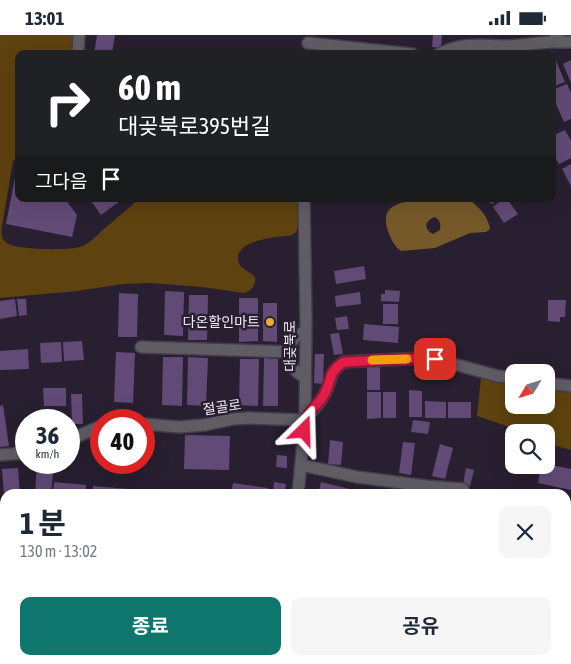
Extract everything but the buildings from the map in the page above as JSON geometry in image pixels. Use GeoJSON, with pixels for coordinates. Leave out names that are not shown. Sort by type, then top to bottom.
{"type":"FeatureCollection","features":[{"type":"Feature","properties":{"kind":"street"},"geometry":{"type":"LineString","coordinates":[[78,50],[80,35]]}},
{"type":"Feature","properties":{"kind":"street"},"geometry":{"type":"LineString","coordinates":[[447,50],[466,45],[509,45],[555,38],[571,42]]}},
{"type":"Feature","properties":{"kind":"street"},"geometry":{"type":"LineString","coordinates":[[307,44],[370,50]]}},
{"type":"Feature","properties":{"kind":"street","name":"대곶북로"},"geometry":{"type":"LineString","coordinates":[[299,489],[305,420],[304,202]]}},
{"type":"Feature","properties":{"kind":"street"},"geometry":{"type":"LineString","coordinates":[[305,377],[299,374],[292,366],[290,352],[291,343],[296,335],[306,332]]}},
{"type":"Feature","properties":{"kind":"street"},"geometry":{"type":"LineString","coordinates":[[140,347],[290,352]]}},
{"type":"Feature","properties":{"kind":"street"},"geometry":{"type":"LineString","coordinates":[[305,420],[324,397],[332,373],[337,366],[344,362],[435,359],[505,377]]}},
{"type":"Feature","properties":{"kind":"street"},"geometry":{"type":"LineString","coordinates":[[555,384],[571,386]]}},
{"type":"Feature","properties":{"kind":"street","name":"절골로"},"geometry":{"type":"LineString","coordinates":[[155,425],[179,427],[248,418],[305,420]]}},
{"type":"Feature","properties":{"kind":"street"},"geometry":{"type":"LineString","coordinates":[[0,455],[15,454]]}},
{"type":"Feature","properties":{"kind":"street"},"geometry":{"type":"LineString","coordinates":[[301,465],[357,477],[464,489]]}},
{"type":"Feature","properties":{"kind":"shaded area"},"geometry":{"type":"Polygon","coordinates":[[[0,35],[75,35],[73,50],[15,50],[15,160],[13,161],[2,226],[2,236],[7,243],[21,247],[44,249],[77,248],[91,240],[135,202],[298,202],[298,222],[295,233],[289,236],[257,241],[249,244],[239,252],[240,265],[255,277],[253,287],[244,293],[202,287],[150,283],[123,284],[77,291],[0,298],[0,35]]]}},
{"type":"Feature","properties":{"kind":"shaded area"},"geometry":{"type":"Polygon","coordinates":[[[472,202],[484,214],[490,229],[486,232],[470,233],[435,248],[401,251],[389,234],[386,222],[389,210],[400,203],[472,202]],[[435,217],[429,220],[426,225],[428,230],[433,234],[440,230],[440,222],[435,217]]]}},
{"type":"Feature","properties":{"kind":"shaded area"},"geometry":{"type":"Polygon","coordinates":[[[481,377],[505,381],[505,414],[555,414],[555,388],[571,391],[571,450],[555,446],[555,424],[505,424],[505,426],[477,416],[481,377]]]}},
{"type":"Feature","properties":{"kind":"slow traffic"},"geometry":{"type":"LineString","coordinates":[[372,360],[407,359]]}},
{"type":"Feature","properties":{"kind":"place","name":"다온할인마트"},"geometry":{"type":"Point","coordinates":[270,322]}},
{"type":"Feature","properties":{"kind":"route"},"geometry":{"type":"LineString","coordinates":[[304,431],[305,420],[324,397],[332,373],[337,366],[344,362],[435,359]]}}]}
